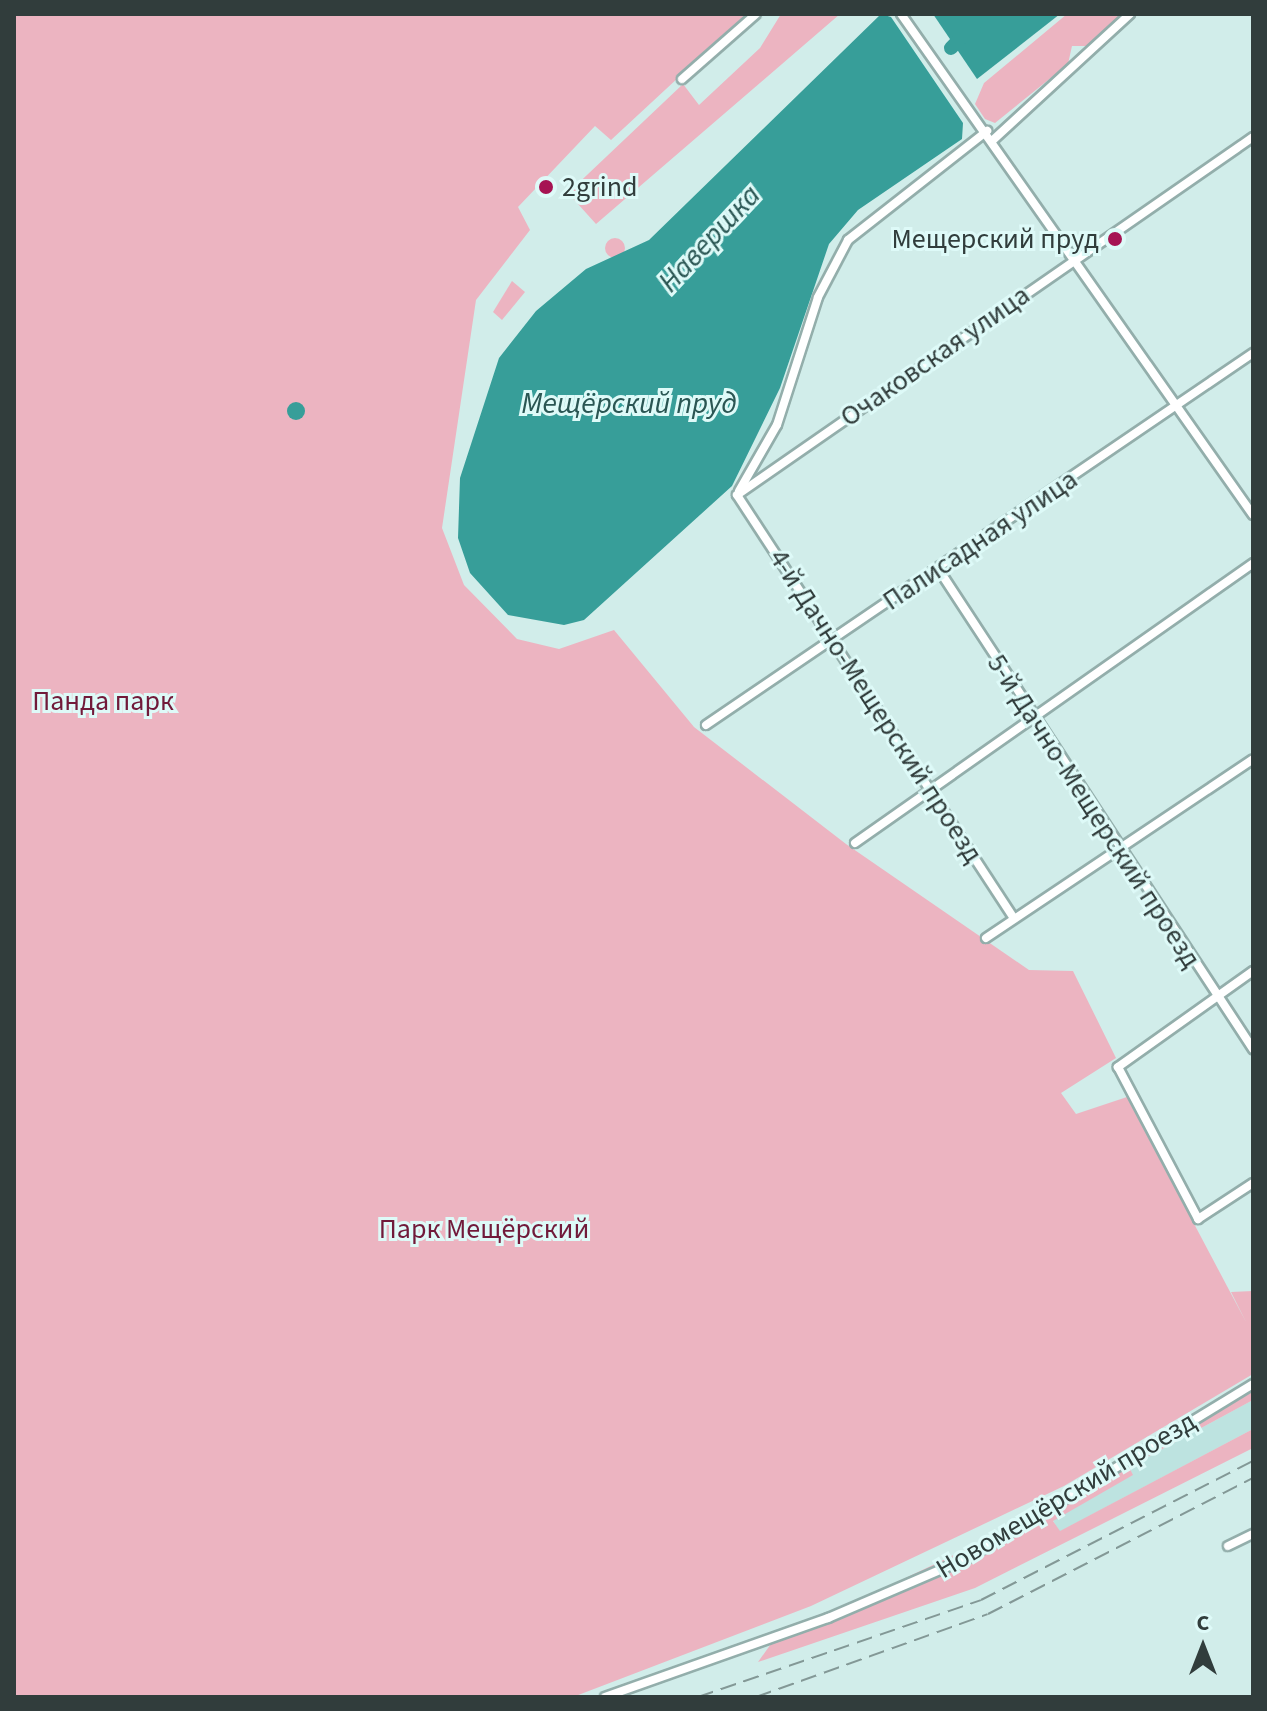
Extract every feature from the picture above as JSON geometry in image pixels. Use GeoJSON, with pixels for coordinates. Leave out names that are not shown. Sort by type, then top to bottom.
{"type":"FeatureCollection","features":[{"type":"Feature","properties":{"kind":"street"},"geometry":{"type":"LineString","coordinates":[[682,79],[756,14]]}},
{"type":"Feature","properties":{"kind":"street"},"geometry":{"type":"LineString","coordinates":[[901,14],[987,131],[1253,515]]}},
{"type":"Feature","properties":{"kind":"street"},"geometry":{"type":"LineString","coordinates":[[993,140],[1130,14]]}},
{"type":"Feature","properties":{"kind":"street"},"geometry":{"type":"LineString","coordinates":[[737,495],[777,425],[818,297],[848,240],[987,131]]}},
{"type":"Feature","properties":{"kind":"street","name":"Очаковская улица"},"geometry":{"type":"LineString","coordinates":[[737,495],[1253,137]]}},
{"type":"Feature","properties":{"kind":"street","name":"Палисадная улица"},"geometry":{"type":"LineString","coordinates":[[706,725],[939,570],[1253,353]]}},
{"type":"Feature","properties":{"kind":"street","name":"4-й Дачно-Мещерский проезд"},"geometry":{"type":"LineString","coordinates":[[737,495],[835,638],[927,787],[1013,917]]}},
{"type":"Feature","properties":{"kind":"street"},"geometry":{"type":"LineString","coordinates":[[855,843],[927,787],[1253,563]]}},
{"type":"Feature","properties":{"kind":"street","name":"5-й Дачно-Мещерский проезд"},"geometry":{"type":"LineString","coordinates":[[939,570],[1117,849],[1253,1049]]}},
{"type":"Feature","properties":{"kind":"street"},"geometry":{"type":"LineString","coordinates":[[986,938],[1013,917],[1253,759]]}},
{"type":"Feature","properties":{"kind":"street"},"geometry":{"type":"LineString","coordinates":[[1253,971],[1118,1067],[1198,1219],[1253,1183]]}},
{"type":"Feature","properties":{"kind":"street","name":"Новомещёрский проезд"},"geometry":{"type":"LineString","coordinates":[[605,1697],[828,1618],[968,1558],[1253,1384]]}},
{"type":"Feature","properties":{"kind":"street"},"geometry":{"type":"LineString","coordinates":[[1228,1546],[1253,1534]]}},
{"type":"Feature","properties":{"kind":"shaded area"},"geometry":{"type":"Polygon","coordinates":[[[1253,1400],[1253,1429],[1059,1532],[1053,1520],[1132,1475],[1129,1467],[1253,1400]]]}},
{"type":"Feature","properties":{"kind":"green space","name":"Парк Мещёрский"},"geometry":{"type":"Polygon","coordinates":[[[14,14],[747,14],[611,140],[595,126],[518,207],[530,230],[476,300],[442,528],[464,585],[517,639],[559,649],[614,630],[694,727],[846,844],[1029,970],[1073,971],[1116,1058],[1061,1093],[1076,1114],[1127,1097],[1246,1322],[1231,1292],[1253,1291],[1253,1374],[1064,1486],[811,1606],[573,1697],[14,1697],[14,14]]]}},
{"type":"Feature","properties":{"kind":"green space"},"geometry":{"type":"Polygon","coordinates":[[[781,14],[840,14],[596,224],[568,193],[683,84],[699,105],[760,48],[781,14]]]}},
{"type":"Feature","properties":{"kind":"green space"},"geometry":{"type":"Polygon","coordinates":[[[1067,14],[1121,14],[1088,46],[1072,46],[1068,64],[995,123],[985,119],[975,104],[984,83],[1067,14]]]}},
{"type":"Feature","properties":{"kind":"green space"},"geometry":{"type":"Polygon","coordinates":[[[615,238],[622,241],[625,248],[622,255],[615,258],[608,255],[605,248],[608,241],[615,238]]]}},
{"type":"Feature","properties":{"kind":"green space"},"geometry":{"type":"Polygon","coordinates":[[[512,281],[525,292],[502,320],[493,312],[512,281]]]}},
{"type":"Feature","properties":{"kind":"green space"},"geometry":{"type":"Polygon","coordinates":[[[1253,1391],[1253,1400],[1129,1467],[1133,1475],[1053,1521],[1060,1531],[1253,1429],[1253,1448],[975,1588],[758,1662],[773,1641],[1063,1503],[1253,1391]]]}},
{"type":"Feature","properties":{"kind":"water","name":"Мещёрский пруд"},"geometry":{"type":"Polygon","coordinates":[[[881,14],[891,17],[963,123],[962,139],[858,210],[829,244],[780,388],[732,486],[584,620],[564,625],[508,615],[470,573],[458,538],[460,478],[499,358],[536,311],[586,269],[649,240],[881,14]]]}},
{"type":"Feature","properties":{"kind":"water"},"geometry":{"type":"Polygon","coordinates":[[[933,14],[1060,14],[977,79],[933,14]]]}},
{"type":"Feature","properties":{"kind":"water"},"geometry":{"type":"Polygon","coordinates":[[[292,402],[300,402],[305,411],[303,418],[292,420],[287,415],[287,407],[292,402]]]}},
{"type":"Feature","properties":{"kind":"waterway","name":"Навершка"},"geometry":{"type":"LineString","coordinates":[[951,48],[984,14]]}},
{"type":"Feature","properties":{"kind":"railway"},"geometry":{"type":"LineString","coordinates":[[698,1697],[981,1600],[1253,1461]]}},
{"type":"Feature","properties":{"kind":"railway"},"geometry":{"type":"LineString","coordinates":[[756,1697],[988,1614],[1253,1478]]}},
{"type":"Feature","properties":{"kind":"place","name":"2grind"},"geometry":{"type":"Point","coordinates":[546,187]}},
{"type":"Feature","properties":{"kind":"place","name":"Мещерский пруд"},"geometry":{"type":"Point","coordinates":[1115,239]}},
{"type":"Feature","properties":{"kind":"park label","name":"Панда парк"},"geometry":{"type":"Point","coordinates":[103,701]}}]}
